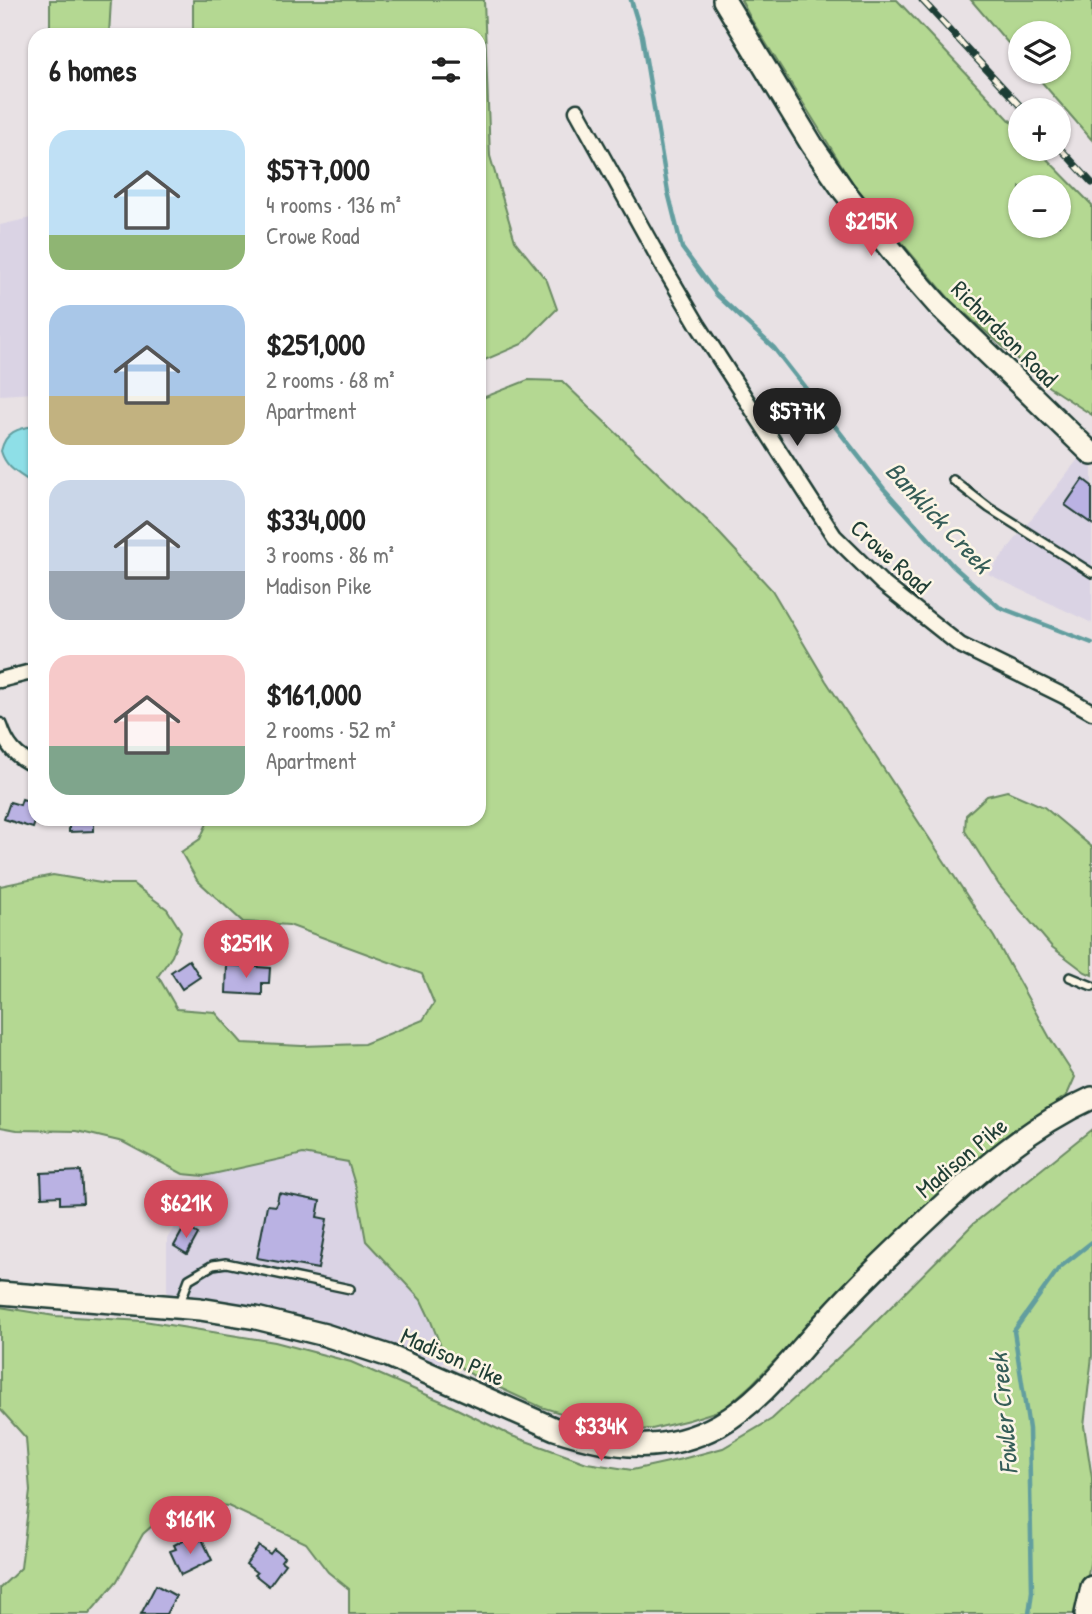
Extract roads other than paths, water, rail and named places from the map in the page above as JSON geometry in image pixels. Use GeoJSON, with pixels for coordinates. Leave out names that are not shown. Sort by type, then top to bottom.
{"type":"FeatureCollection","features":[{"type":"Feature","properties":{"kind":"street","name":"Richardson Road"},"geometry":{"type":"LineString","coordinates":[[724,0],[812,145],[844,191],[909,272],[938,305],[1092,454]]}},
{"type":"Feature","properties":{"kind":"street","name":"Crowe Road"},"geometry":{"type":"LineString","coordinates":[[577,111],[698,326],[834,537],[882,583],[960,645],[1052,689],[1092,712]]}},
{"type":"Feature","properties":{"kind":"street"},"geometry":{"type":"LineString","coordinates":[[0,680],[28,673]]}},
{"type":"Feature","properties":{"kind":"street"},"geometry":{"type":"LineString","coordinates":[[0,726],[4,739],[11,748],[28,762]]}},
{"type":"Feature","properties":{"kind":"street","name":"Madison Pike"},"geometry":{"type":"LineString","coordinates":[[0,1293],[179,1307],[256,1318],[325,1335],[389,1356],[555,1429],[582,1438],[647,1447],[692,1436],[719,1425],[746,1406],[766,1388],[880,1264],[968,1181],[1045,1123],[1092,1098]]}},
{"type":"Feature","properties":{"kind":"street"},"geometry":{"type":"LineString","coordinates":[[1086,1614],[1092,1587]]}},
{"type":"Feature","properties":{"kind":"lane"},"geometry":{"type":"LineString","coordinates":[[953,480],[989,508],[1092,573]]}},
{"type":"Feature","properties":{"kind":"lane"},"geometry":{"type":"LineString","coordinates":[[1070,977],[1092,986]]}},
{"type":"Feature","properties":{"kind":"lane"},"geometry":{"type":"LineString","coordinates":[[179,1307],[189,1279],[212,1265],[226,1262],[350,1289]]}},
{"type":"Feature","properties":{"kind":"water"},"geometry":{"type":"Polygon","coordinates":[[[28,427],[28,480],[10,467],[1,451],[9,435],[28,427]]]}},
{"type":"Feature","properties":{"kind":"waterway","name":"Banklick Creek"},"geometry":{"type":"LineString","coordinates":[[631,0],[642,36],[668,192],[682,248],[716,294],[774,348],[884,489],[953,566],[999,607],[1092,643]]}},
{"type":"Feature","properties":{"kind":"waterway","name":"Fowler Creek"},"geometry":{"type":"LineString","coordinates":[[1029,1614],[1032,1591],[1029,1429],[1014,1331],[1059,1268],[1092,1242]]}},
{"type":"Feature","properties":{"kind":"railway"},"geometry":{"type":"LineString","coordinates":[[922,0],[1013,98]]}},
{"type":"Feature","properties":{"kind":"railway"},"geometry":{"type":"LineString","coordinates":[[1071,160],[1092,183]]}}]}
